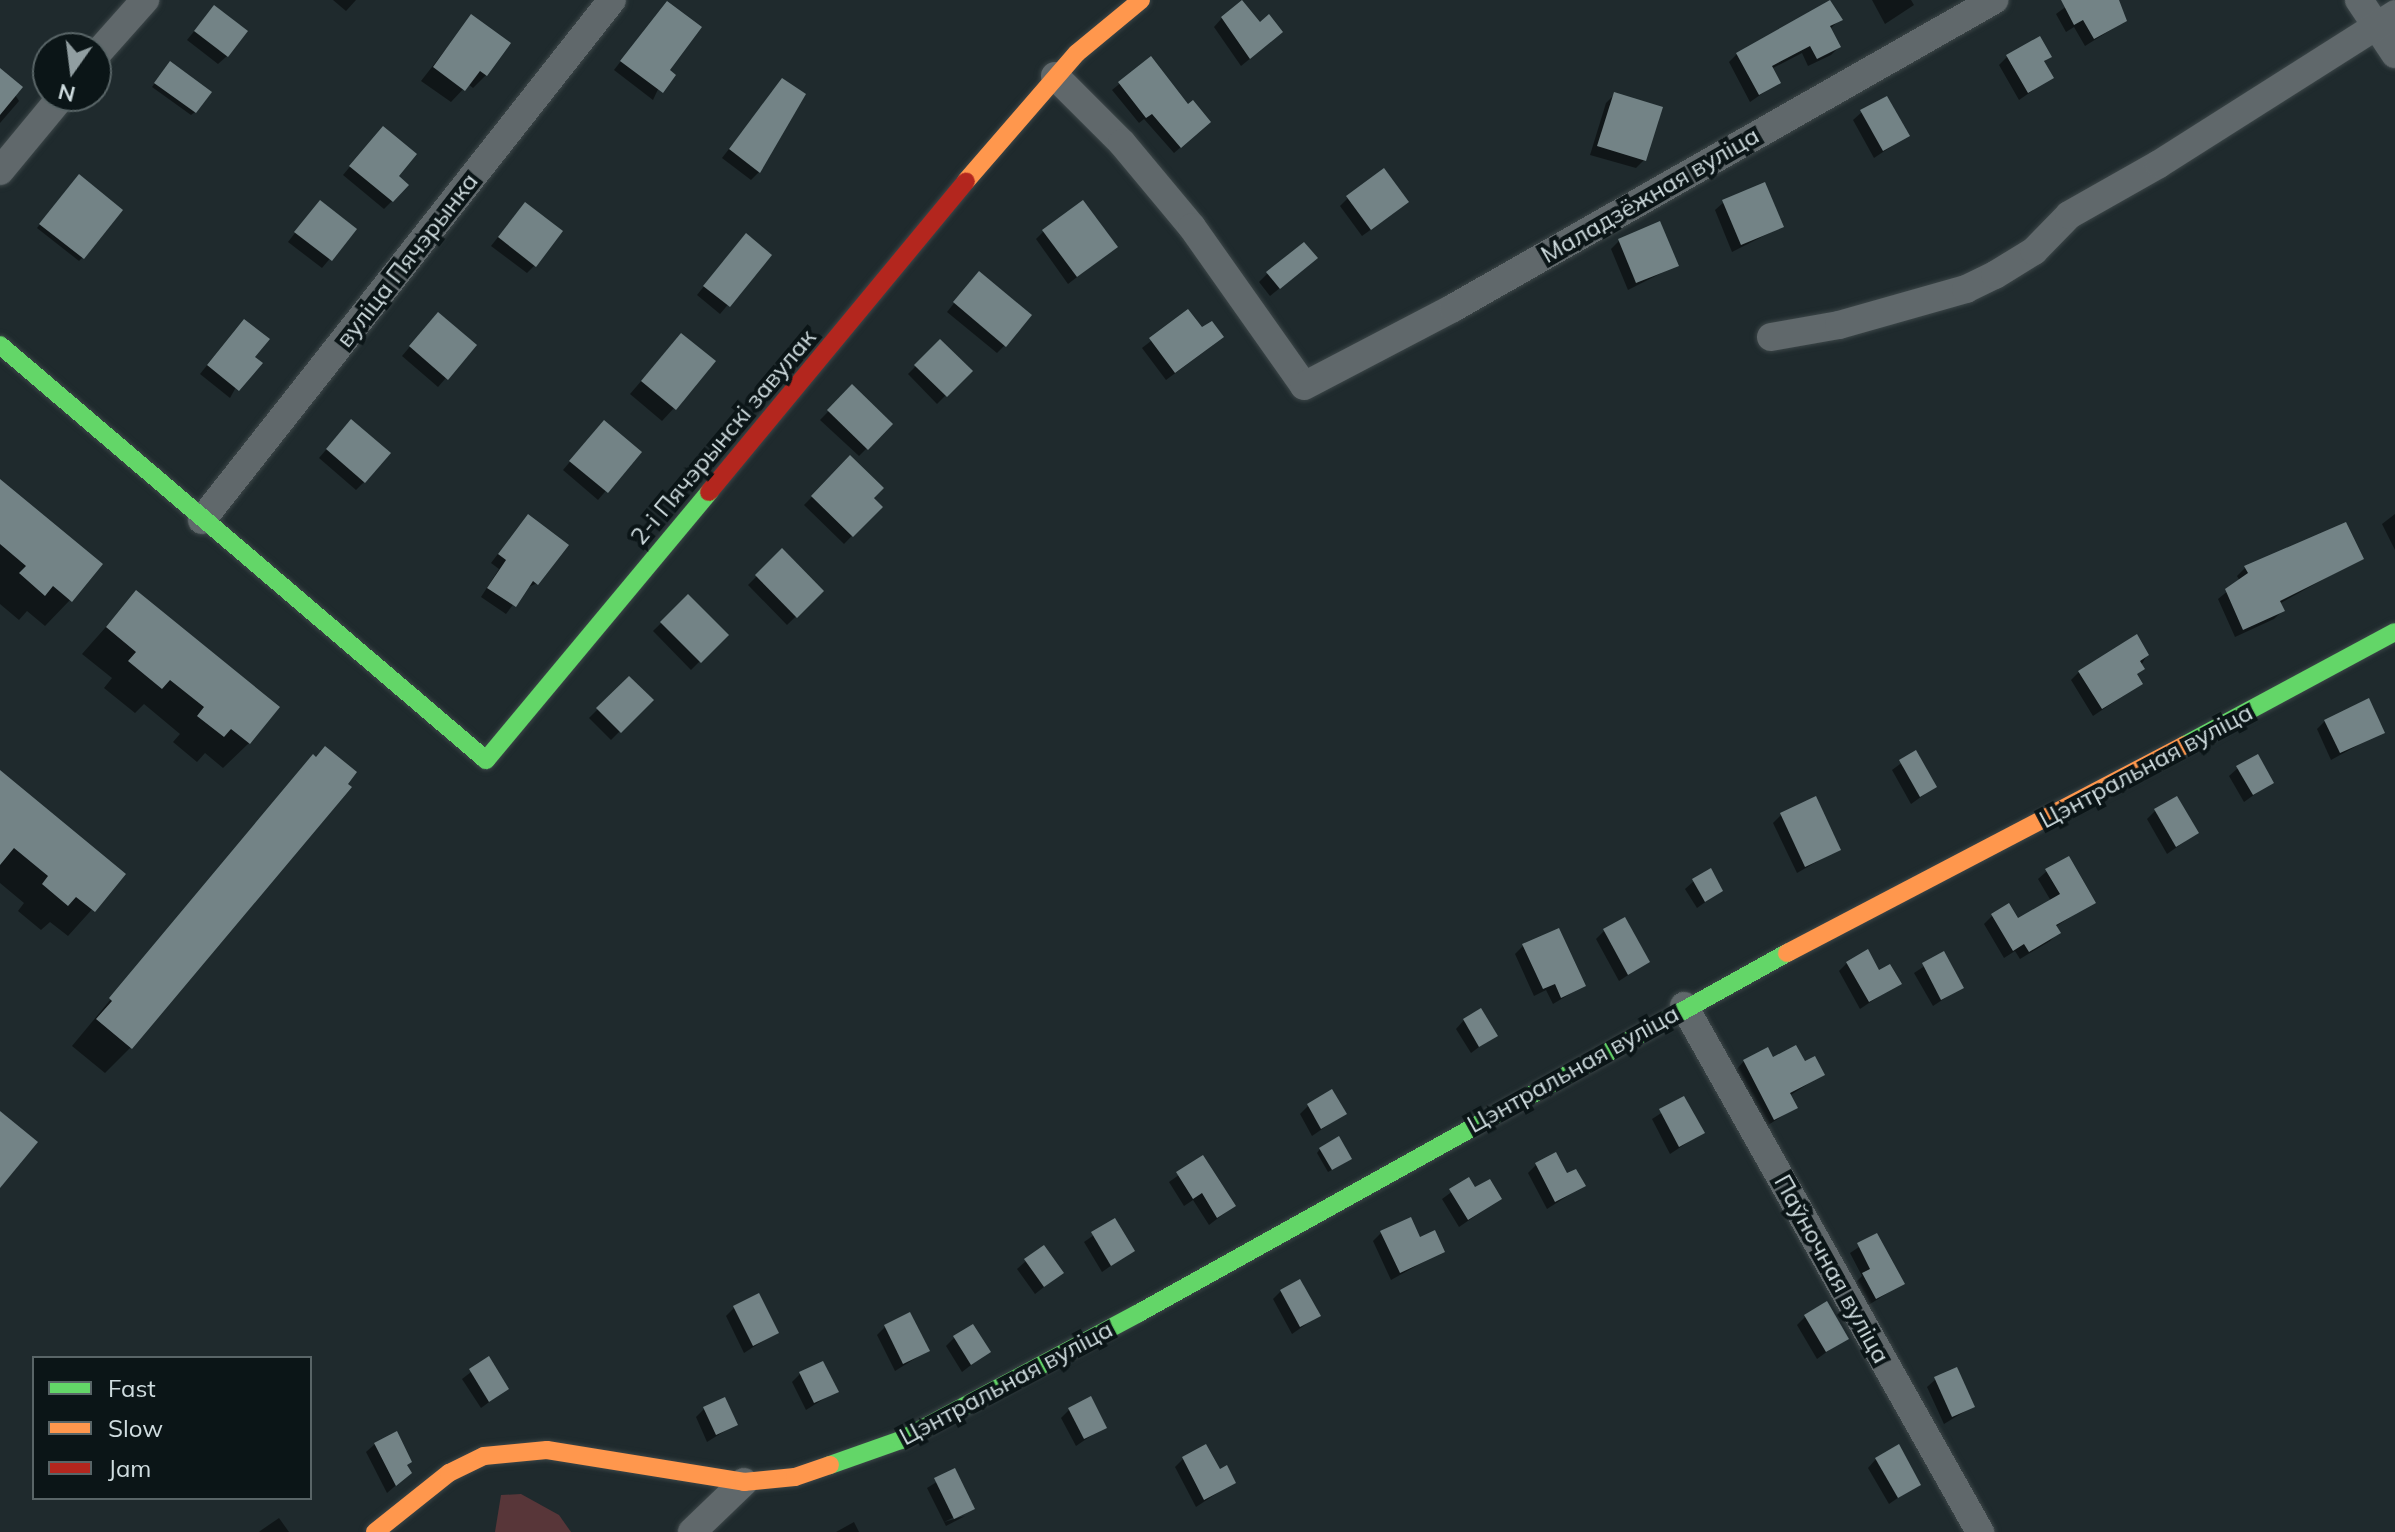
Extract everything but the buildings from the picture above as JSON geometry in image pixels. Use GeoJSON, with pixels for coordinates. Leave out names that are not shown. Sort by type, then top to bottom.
{"type":"FeatureCollection","features":[{"type":"Feature","properties":{"kind":"street"},"geometry":{"type":"LineString","coordinates":[[112,37],[145,0]]}},
{"type":"Feature","properties":{"kind":"street","name":"вуліца Пячэрынка"},"geometry":{"type":"LineString","coordinates":[[202,520],[612,0]]}},
{"type":"Feature","properties":{"kind":"street","name":"2-і Пячэрынскі завулак"},"geometry":{"type":"LineString","coordinates":[[202,520],[486,760],[1055,76],[1141,0]]}},
{"type":"Feature","properties":{"kind":"street","name":"Маладзёжная вуліца"},"geometry":{"type":"LineString","coordinates":[[1055,76],[1122,143],[1192,227],[1304,386],[1453,308],[1994,0]]}},
{"type":"Feature","properties":{"kind":"street"},"geometry":{"type":"LineString","coordinates":[[2359,0],[2386,20],[2395,54]]}},
{"type":"Feature","properties":{"kind":"street"},"geometry":{"type":"LineString","coordinates":[[1771,337],[1839,325],[1966,289],[1995,275],[2034,251],[2069,215],[2159,164],[2386,20]]}},
{"type":"Feature","properties":{"kind":"street"},"geometry":{"type":"LineString","coordinates":[[0,171],[49,112]]}},
{"type":"Feature","properties":{"kind":"street"},"geometry":{"type":"LineString","coordinates":[[0,345],[202,520]]}},
{"type":"Feature","properties":{"kind":"street","name":"Цэнтральная вуліца"},"geometry":{"type":"LineString","coordinates":[[375,1532],[449,1473],[484,1456],[520,1450],[744,1482],[795,1477],[843,1463],[966,1409],[1684,1006],[2046,820],[2395,632]]}},
{"type":"Feature","properties":{"kind":"street","name":"Паўночная вуліца"},"geometry":{"type":"LineString","coordinates":[[1684,1006],[1980,1532]]}},
{"type":"Feature","properties":{"kind":"street"},"geometry":{"type":"LineString","coordinates":[[692,1532],[744,1482]]}},
{"type":"Feature","properties":{"kind":"shaded area"},"geometry":{"type":"Polygon","coordinates":[[[521,1494],[559,1515],[571,1532],[495,1532],[501,1495],[521,1494]]]}},
{"type":"Feature","properties":{"kind":"traffic: fast"},"geometry":{"type":"LineString","coordinates":[[0,345],[486,760],[709,492]]}},
{"type":"Feature","properties":{"kind":"traffic: fast"},"geometry":{"type":"LineString","coordinates":[[2185,745],[2395,632]]}},
{"type":"Feature","properties":{"kind":"traffic: fast"},"geometry":{"type":"LineString","coordinates":[[830,1465],[901,1440],[1137,1314],[1787,953]]}},
{"type":"Feature","properties":{"kind":"traffic: slow"},"geometry":{"type":"LineString","coordinates":[[966,181],[1077,53],[1141,0]]}},
{"type":"Feature","properties":{"kind":"traffic: slow"},"geometry":{"type":"LineString","coordinates":[[1787,953],[2185,745]]}},
{"type":"Feature","properties":{"kind":"traffic: slow"},"geometry":{"type":"LineString","coordinates":[[375,1532],[449,1473],[484,1456],[547,1450],[744,1482],[795,1477],[830,1465]]}},
{"type":"Feature","properties":{"kind":"traffic: jam"},"geometry":{"type":"LineString","coordinates":[[709,492],[966,181]]}}]}
